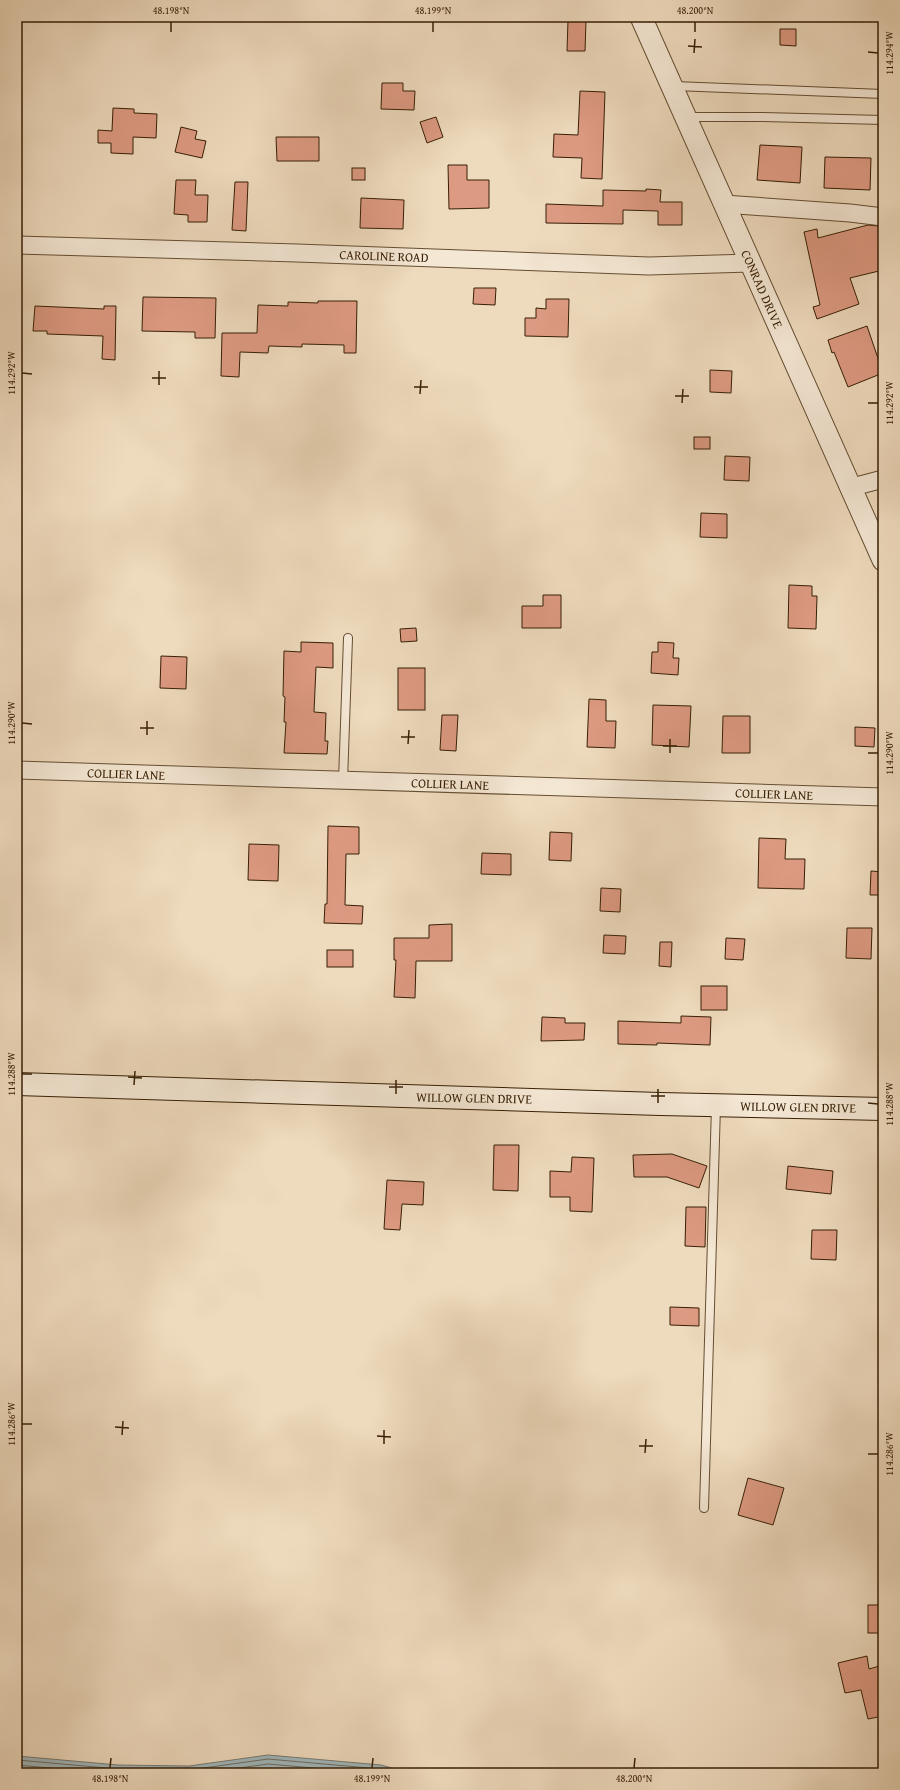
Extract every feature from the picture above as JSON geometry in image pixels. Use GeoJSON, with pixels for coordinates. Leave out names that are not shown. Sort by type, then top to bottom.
{"type":"FeatureCollection","features":[{"type":"Feature","properties":{"kind":"main road","name":"WILLOW GLEN DRIVE"},"geometry":{"type":"LineString","coordinates":[[17,1084],[883,1109]]}},
{"type":"Feature","properties":{"kind":"street","name":"CONRAD DRIVE"},"geometry":{"type":"LineString","coordinates":[[641,17],[849,488],[883,560]]}},
{"type":"Feature","properties":{"kind":"street"},"geometry":{"type":"LineString","coordinates":[[724,204],[850,213],[883,217]]}},
{"type":"Feature","properties":{"kind":"street","name":"CAROLINE ROAD"},"geometry":{"type":"LineString","coordinates":[[17,245],[297,253],[649,266],[750,263]]}},
{"type":"Feature","properties":{"kind":"street"},"geometry":{"type":"LineString","coordinates":[[849,488],[883,479]]}},
{"type":"Feature","properties":{"kind":"street","name":"COLLIER LANE"},"geometry":{"type":"LineString","coordinates":[[17,770],[883,797]]}},
{"type":"Feature","properties":{"kind":"lane"},"geometry":{"type":"LineString","coordinates":[[671,86],[883,94]]}},
{"type":"Feature","properties":{"kind":"lane"},"geometry":{"type":"LineString","coordinates":[[685,118],[763,116],[883,120]]}},
{"type":"Feature","properties":{"kind":"lane"},"geometry":{"type":"LineString","coordinates":[[343,780],[348,638]]}},
{"type":"Feature","properties":{"kind":"lane"},"geometry":{"type":"LineString","coordinates":[[704,1508],[716,1105]]}},
{"type":"Feature","properties":{"kind":"water"},"geometry":{"type":"Polygon","coordinates":[[[268,1755],[381,1765],[410,1773],[17,1773],[17,1756],[118,1765],[189,1766],[268,1755]]]}},
{"type":"Feature","properties":{"kind":"building"},"geometry":{"type":"Polygon","coordinates":[[[568,20],[586,21],[585,51],[567,51],[568,20]]]}},
{"type":"Feature","properties":{"kind":"building"},"geometry":{"type":"Polygon","coordinates":[[[780,29],[796,29],[796,46],[780,45],[780,29]]]}},
{"type":"Feature","properties":{"kind":"building"},"geometry":{"type":"Polygon","coordinates":[[[382,83],[403,83],[403,91],[415,91],[414,110],[381,109],[382,83]]]}},
{"type":"Feature","properties":{"kind":"building"},"geometry":{"type":"Polygon","coordinates":[[[580,91],[605,92],[602,179],[581,178],[582,158],[553,157],[554,134],[578,135],[580,91]]]}},
{"type":"Feature","properties":{"kind":"building"},"geometry":{"type":"Polygon","coordinates":[[[113,108],[134,109],[134,113],[157,114],[156,138],[133,137],[133,154],[111,153],[111,143],[98,143],[98,130],[112,131],[113,108]]]}},
{"type":"Feature","properties":{"kind":"building"},"geometry":{"type":"Polygon","coordinates":[[[436,117],[443,137],[427,143],[420,122],[436,117]]]}},
{"type":"Feature","properties":{"kind":"building"},"geometry":{"type":"Polygon","coordinates":[[[181,127],[197,131],[195,139],[206,141],[202,158],[175,152],[181,127]]]}},
{"type":"Feature","properties":{"kind":"building"},"geometry":{"type":"Polygon","coordinates":[[[276,137],[319,137],[319,161],[277,161],[276,137]]]}},
{"type":"Feature","properties":{"kind":"building"},"geometry":{"type":"Polygon","coordinates":[[[760,145],[802,147],[800,183],[757,180],[760,145]]]}},
{"type":"Feature","properties":{"kind":"building"},"geometry":{"type":"Polygon","coordinates":[[[825,157],[871,158],[870,190],[824,188],[825,157]]]}},
{"type":"Feature","properties":{"kind":"building"},"geometry":{"type":"Polygon","coordinates":[[[448,165],[467,165],[467,180],[489,180],[489,208],[449,209],[448,165]]]}},
{"type":"Feature","properties":{"kind":"building"},"geometry":{"type":"Polygon","coordinates":[[[352,168],[365,168],[365,180],[352,180],[352,168]]]}},
{"type":"Feature","properties":{"kind":"building"},"geometry":{"type":"Polygon","coordinates":[[[176,180],[196,180],[195,195],[208,195],[207,222],[188,222],[188,215],[174,214],[176,180]]]}},
{"type":"Feature","properties":{"kind":"building"},"geometry":{"type":"Polygon","coordinates":[[[235,182],[248,182],[246,231],[232,230],[235,182]]]}},
{"type":"Feature","properties":{"kind":"building"},"geometry":{"type":"Polygon","coordinates":[[[646,189],[661,190],[660,202],[682,202],[682,225],[658,225],[658,211],[623,210],[623,224],[546,223],[546,204],[603,206],[603,190],[646,191],[646,189]]]}},
{"type":"Feature","properties":{"kind":"building"},"geometry":{"type":"Polygon","coordinates":[[[361,198],[404,200],[403,229],[360,228],[361,198]]]}},
{"type":"Feature","properties":{"kind":"building"},"geometry":{"type":"Polygon","coordinates":[[[868,225],[878,226],[883,250],[883,270],[850,278],[859,304],[817,319],[813,307],[820,305],[804,232],[817,229],[818,238],[868,225]]]}},
{"type":"Feature","properties":{"kind":"building"},"geometry":{"type":"Polygon","coordinates":[[[474,288],[496,288],[495,305],[473,304],[474,288]]]}},
{"type":"Feature","properties":{"kind":"building"},"geometry":{"type":"Polygon","coordinates":[[[143,297],[216,298],[215,338],[195,338],[195,332],[142,331],[143,297]]]}},
{"type":"Feature","properties":{"kind":"building"},"geometry":{"type":"Polygon","coordinates":[[[546,299],[569,299],[568,337],[525,336],[525,318],[536,318],[536,308],[546,309],[546,299]]]}},
{"type":"Feature","properties":{"kind":"building"},"geometry":{"type":"Polygon","coordinates":[[[318,301],[357,301],[356,353],[344,353],[344,345],[302,344],[302,347],[269,346],[268,353],[240,352],[239,377],[221,376],[222,333],[257,333],[258,305],[288,306],[288,302],[318,303],[318,301]]]}},
{"type":"Feature","properties":{"kind":"building"},"geometry":{"type":"Polygon","coordinates":[[[35,306],[104,309],[104,306],[116,306],[115,360],[102,359],[103,336],[47,334],[47,331],[33,331],[35,306]]]}},
{"type":"Feature","properties":{"kind":"building"},"geometry":{"type":"Polygon","coordinates":[[[867,326],[883,373],[848,387],[834,352],[832,353],[828,340],[867,326]]]}},
{"type":"Feature","properties":{"kind":"building"},"geometry":{"type":"Polygon","coordinates":[[[710,370],[732,371],[731,393],[710,392],[710,370]]]}},
{"type":"Feature","properties":{"kind":"building"},"geometry":{"type":"Polygon","coordinates":[[[694,437],[710,437],[710,449],[694,449],[694,437]]]}},
{"type":"Feature","properties":{"kind":"building"},"geometry":{"type":"Polygon","coordinates":[[[725,456],[750,457],[749,481],[724,480],[725,456]]]}},
{"type":"Feature","properties":{"kind":"building"},"geometry":{"type":"Polygon","coordinates":[[[701,513],[727,514],[727,538],[700,537],[701,513]]]}},
{"type":"Feature","properties":{"kind":"building"},"geometry":{"type":"Polygon","coordinates":[[[789,585],[812,586],[812,596],[817,596],[816,629],[788,628],[789,585]]]}},
{"type":"Feature","properties":{"kind":"building"},"geometry":{"type":"Polygon","coordinates":[[[543,595],[561,595],[561,628],[522,628],[522,606],[543,606],[543,595]]]}},
{"type":"Feature","properties":{"kind":"building"},"geometry":{"type":"Polygon","coordinates":[[[416,628],[417,641],[401,642],[400,629],[416,628]]]}},
{"type":"Feature","properties":{"kind":"building"},"geometry":{"type":"Polygon","coordinates":[[[301,642],[333,643],[333,668],[316,667],[314,712],[326,713],[325,741],[328,741],[327,754],[284,753],[286,722],[284,722],[285,697],[283,696],[284,651],[301,652],[301,642]]]}},
{"type":"Feature","properties":{"kind":"building"},"geometry":{"type":"Polygon","coordinates":[[[658,642],[674,643],[673,658],[679,658],[678,675],[651,673],[652,652],[658,652],[658,642]]]}},
{"type":"Feature","properties":{"kind":"building"},"geometry":{"type":"Polygon","coordinates":[[[161,656],[187,657],[186,689],[160,688],[161,656]]]}},
{"type":"Feature","properties":{"kind":"building"},"geometry":{"type":"Polygon","coordinates":[[[398,668],[425,668],[425,710],[398,710],[398,668]]]}},
{"type":"Feature","properties":{"kind":"building"},"geometry":{"type":"Polygon","coordinates":[[[589,699],[606,700],[606,721],[616,721],[615,748],[587,747],[589,699]]]}},
{"type":"Feature","properties":{"kind":"building"},"geometry":{"type":"Polygon","coordinates":[[[653,705],[691,706],[689,747],[652,745],[653,705]]]}},
{"type":"Feature","properties":{"kind":"building"},"geometry":{"type":"Polygon","coordinates":[[[442,715],[458,715],[456,751],[440,750],[442,715]]]}},
{"type":"Feature","properties":{"kind":"building"},"geometry":{"type":"Polygon","coordinates":[[[723,716],[750,716],[750,753],[722,753],[723,716]]]}},
{"type":"Feature","properties":{"kind":"building"},"geometry":{"type":"Polygon","coordinates":[[[855,727],[875,728],[874,747],[855,746],[855,727]]]}},
{"type":"Feature","properties":{"kind":"building"},"geometry":{"type":"Polygon","coordinates":[[[328,826],[359,827],[359,854],[346,854],[345,905],[363,906],[362,924],[324,923],[325,904],[327,904],[328,826]]]}},
{"type":"Feature","properties":{"kind":"building"},"geometry":{"type":"Polygon","coordinates":[[[550,832],[572,833],[571,861],[549,860],[550,832]]]}},
{"type":"Feature","properties":{"kind":"building"},"geometry":{"type":"Polygon","coordinates":[[[759,838],[786,839],[785,859],[805,859],[804,889],[758,888],[759,838]]]}},
{"type":"Feature","properties":{"kind":"building"},"geometry":{"type":"Polygon","coordinates":[[[249,844],[279,845],[278,881],[248,880],[249,844]]]}},
{"type":"Feature","properties":{"kind":"building"},"geometry":{"type":"Polygon","coordinates":[[[482,853],[511,854],[511,875],[481,874],[482,853]]]}},
{"type":"Feature","properties":{"kind":"building"},"geometry":{"type":"Polygon","coordinates":[[[871,871],[883,872],[883,895],[870,895],[871,871]]]}},
{"type":"Feature","properties":{"kind":"building"},"geometry":{"type":"Polygon","coordinates":[[[601,888],[621,889],[620,912],[600,911],[601,888]]]}},
{"type":"Feature","properties":{"kind":"building"},"geometry":{"type":"Polygon","coordinates":[[[452,924],[452,961],[416,961],[415,998],[394,997],[396,960],[394,960],[394,938],[429,938],[429,925],[452,924]]]}},
{"type":"Feature","properties":{"kind":"building"},"geometry":{"type":"Polygon","coordinates":[[[847,928],[872,928],[871,959],[846,958],[847,928]]]}},
{"type":"Feature","properties":{"kind":"building"},"geometry":{"type":"Polygon","coordinates":[[[604,935],[626,936],[625,954],[603,953],[604,935]]]}},
{"type":"Feature","properties":{"kind":"building"},"geometry":{"type":"Polygon","coordinates":[[[726,938],[745,939],[743,960],[725,959],[726,938]]]}},
{"type":"Feature","properties":{"kind":"building"},"geometry":{"type":"Polygon","coordinates":[[[660,942],[672,942],[671,967],[659,966],[660,942]]]}},
{"type":"Feature","properties":{"kind":"building"},"geometry":{"type":"Polygon","coordinates":[[[327,950],[353,950],[353,967],[327,967],[327,950]]]}},
{"type":"Feature","properties":{"kind":"building"},"geometry":{"type":"Polygon","coordinates":[[[701,986],[727,986],[727,1010],[701,1010],[701,986]]]}},
{"type":"Feature","properties":{"kind":"building"},"geometry":{"type":"Polygon","coordinates":[[[681,1016],[711,1017],[710,1045],[657,1043],[657,1045],[618,1044],[618,1021],[681,1023],[681,1016]]]}},
{"type":"Feature","properties":{"kind":"building"},"geometry":{"type":"Polygon","coordinates":[[[542,1017],[565,1018],[565,1023],[585,1023],[584,1040],[541,1041],[542,1017]]]}},
{"type":"Feature","properties":{"kind":"building"},"geometry":{"type":"Polygon","coordinates":[[[494,1145],[519,1145],[518,1191],[493,1190],[494,1145]]]}},
{"type":"Feature","properties":{"kind":"building"},"geometry":{"type":"Polygon","coordinates":[[[672,1154],[707,1166],[699,1188],[667,1177],[634,1177],[633,1155],[672,1154]]]}},
{"type":"Feature","properties":{"kind":"building"},"geometry":{"type":"Polygon","coordinates":[[[572,1157],[594,1158],[592,1212],[570,1211],[570,1197],[550,1197],[550,1171],[571,1172],[572,1157]]]}},
{"type":"Feature","properties":{"kind":"building"},"geometry":{"type":"Polygon","coordinates":[[[788,1166],[833,1171],[831,1194],[786,1189],[788,1166]]]}},
{"type":"Feature","properties":{"kind":"building"},"geometry":{"type":"Polygon","coordinates":[[[387,1180],[424,1182],[423,1205],[402,1204],[400,1230],[384,1229],[387,1180]]]}},
{"type":"Feature","properties":{"kind":"building"},"geometry":{"type":"Polygon","coordinates":[[[686,1207],[706,1207],[705,1247],[685,1246],[686,1207]]]}},
{"type":"Feature","properties":{"kind":"building"},"geometry":{"type":"Polygon","coordinates":[[[812,1230],[837,1230],[836,1260],[811,1259],[812,1230]]]}},
{"type":"Feature","properties":{"kind":"building"},"geometry":{"type":"Polygon","coordinates":[[[670,1307],[699,1308],[699,1326],[670,1325],[670,1307]]]}},
{"type":"Feature","properties":{"kind":"building"},"geometry":{"type":"Polygon","coordinates":[[[748,1478],[784,1488],[773,1525],[738,1515],[748,1478]]]}},
{"type":"Feature","properties":{"kind":"building"},"geometry":{"type":"Polygon","coordinates":[[[868,1605],[883,1605],[883,1633],[868,1633],[868,1605]]]}},
{"type":"Feature","properties":{"kind":"building"},"geometry":{"type":"Polygon","coordinates":[[[867,1656],[869,1669],[883,1665],[883,1716],[868,1719],[861,1690],[845,1693],[838,1663],[867,1656]]]}}]}
